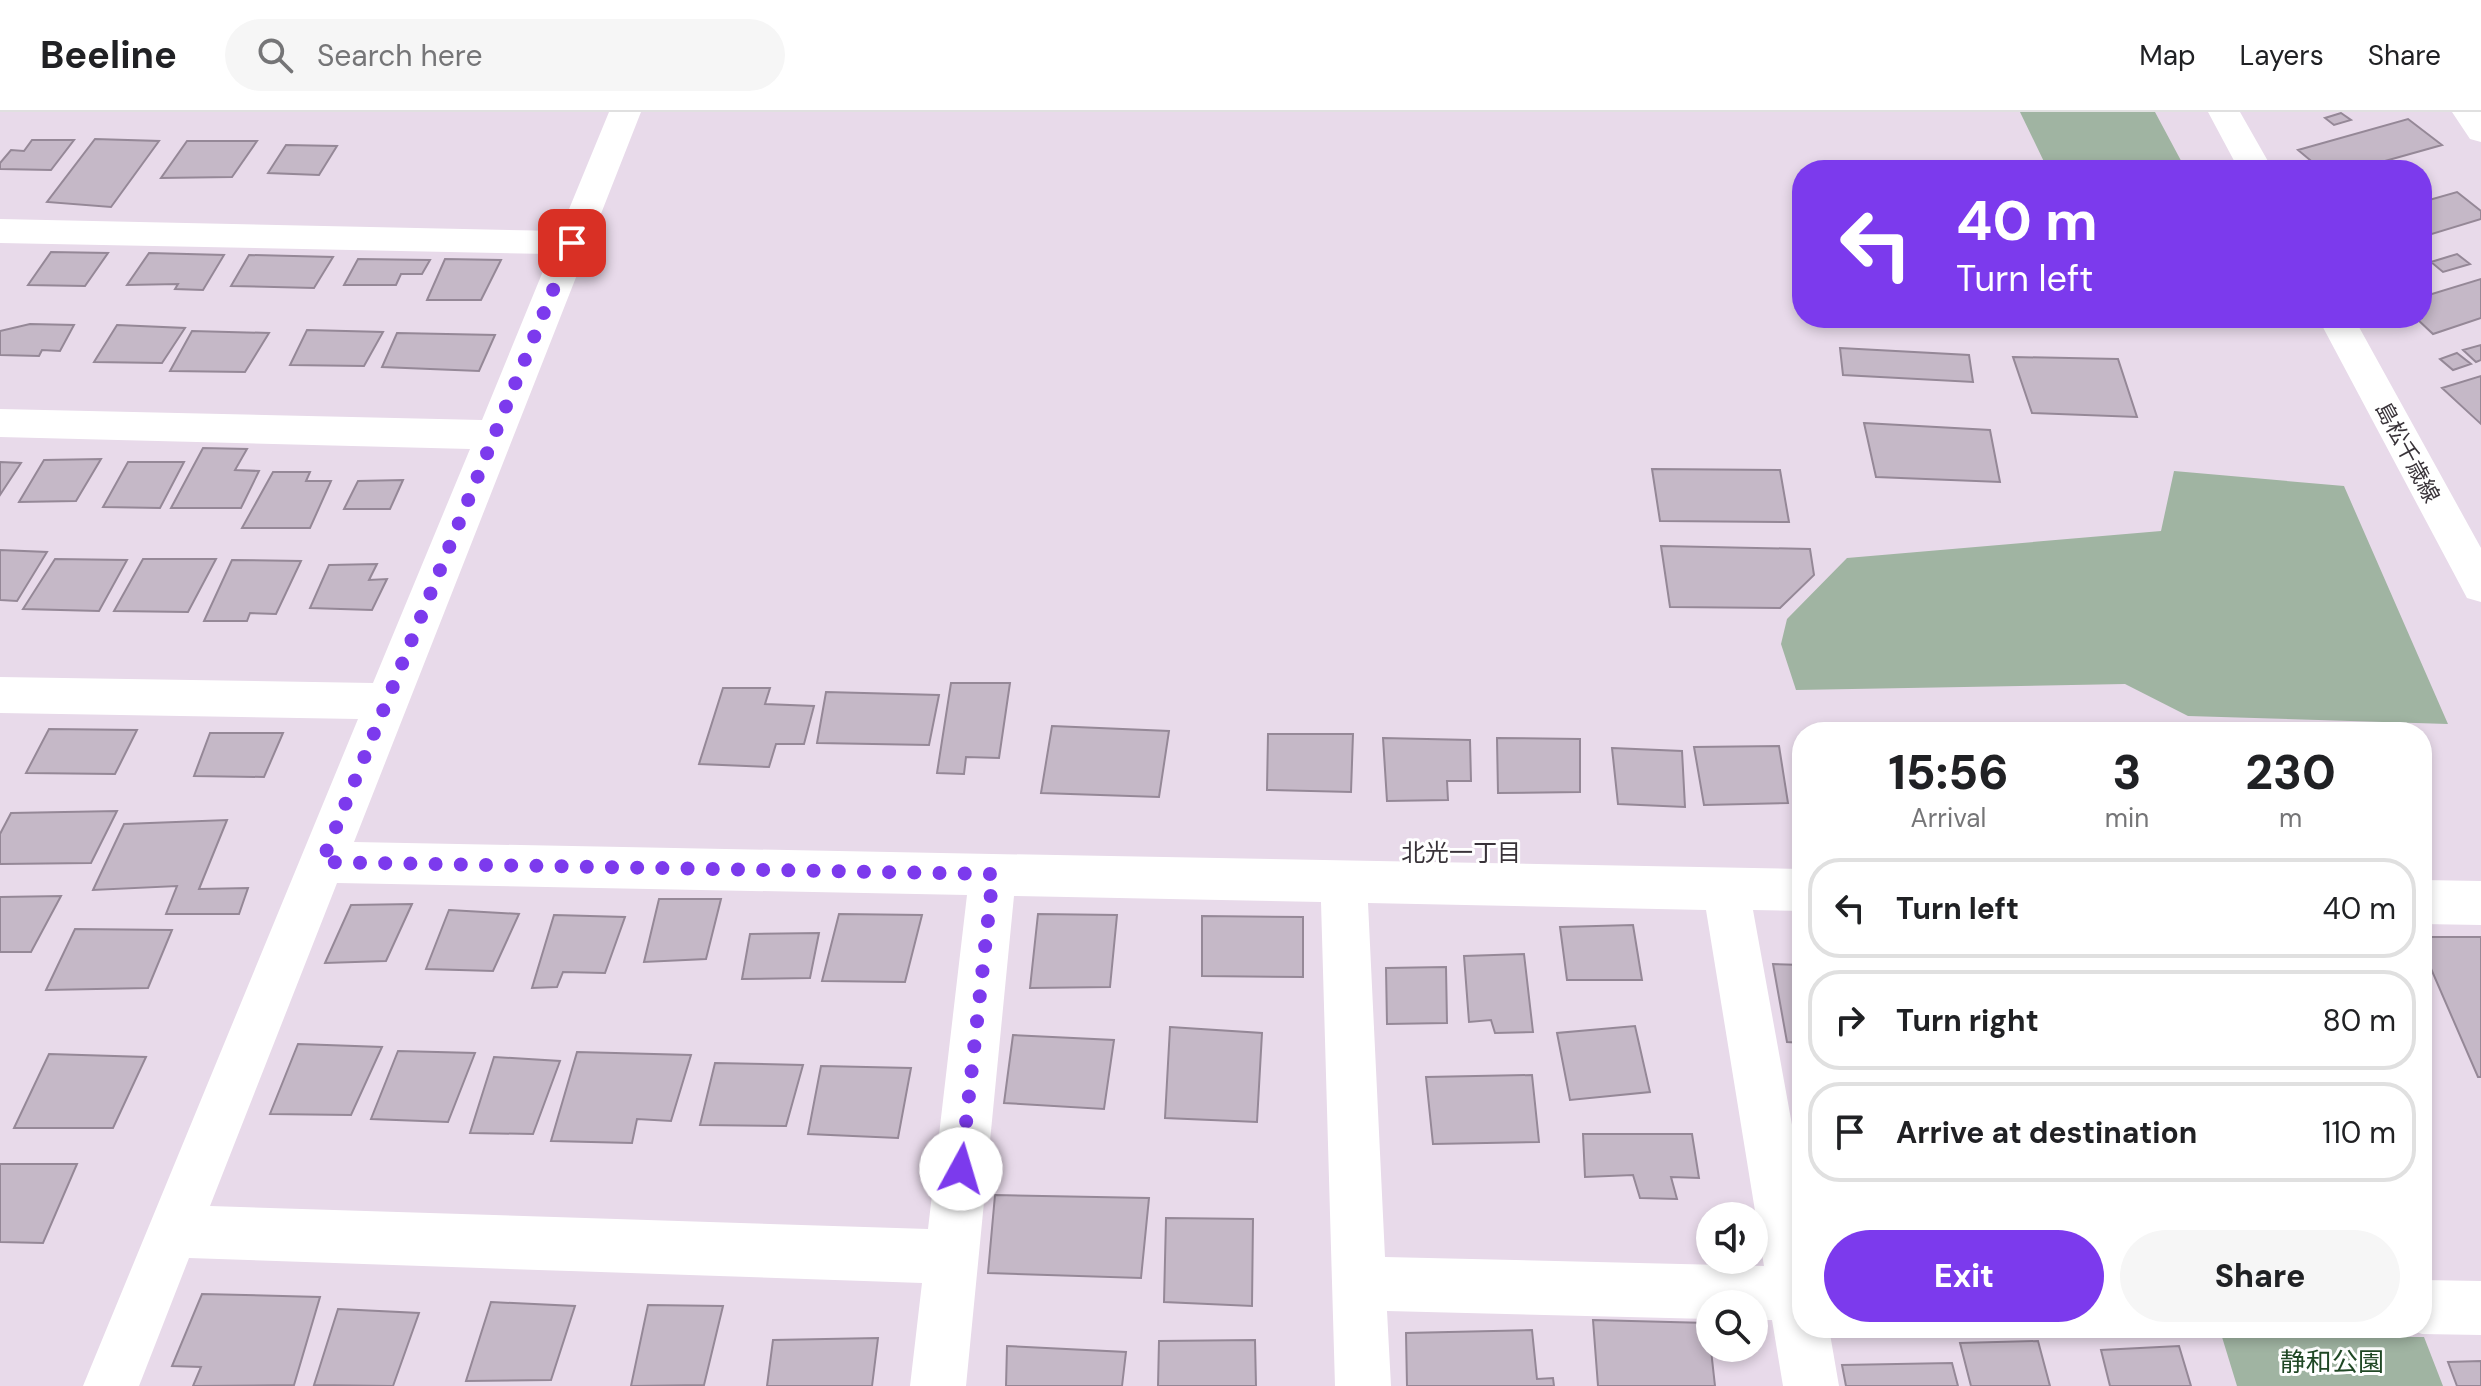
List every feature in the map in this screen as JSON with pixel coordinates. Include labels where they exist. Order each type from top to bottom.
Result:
[{"type":"street","points":[[111,1386],[625,112]]},
{"type":"street","points":[[2224,112],[2250,160]]},
{"type":"street","points":[[2468,112],[2481,132]]},
{"type":"street","points":[[0,231],[572,243]]},
{"type":"street","name":"島松千歳線","points":[[2341,328],[2481,586]]},
{"type":"street","points":[[0,423],[494,435]]},
{"type":"street","points":[[0,695],[387,701]]},
{"type":"street","points":[[322,862],[1792,890]]},
{"type":"street","points":[[938,1386],[993,874]]},
{"type":"street","points":[[1344,881],[1363,1386]]},
{"type":"street","points":[[1726,888],[1792,1255]]},
{"type":"street","points":[[2432,902],[2481,903]]},
{"type":"street","points":[[174,1231],[951,1257]]},
{"type":"street","points":[[1359,1283],[1792,1294]]},
{"type":"street","points":[[2432,1307],[2481,1308]]},
{"type":"street","points":[[1805,1338],[1811,1386]]},
{"type":"green space","points":[[2020,112],[2155,112],[2181,160],[2043,160]]},
{"type":"green space","points":[[2174,471],[2344,486],[2448,724],[2188,716],[2125,684],[1796,690],[1781,644],[1787,619],[1847,558],[2161,531]]},
{"type":"green space","name":"静和公園","points":[[2222,1338],[2424,1338],[2443,1386],[2237,1386]]},
{"type":"building","points":[[2341,113],[2351,120],[2334,125],[2325,118]]},
{"type":"building","points":[[2408,119],[2442,145],[2389,160],[2310,160],[2298,150]]},
{"type":"building","points":[[95,139],[159,141],[111,207],[47,202]]},
{"type":"building","points":[[32,140],[74,140],[51,170],[0,169],[0,163],[11,150],[24,151]]},
{"type":"building","points":[[187,141],[257,141],[232,177],[161,178]]},
{"type":"building","points":[[286,145],[337,146],[319,175],[268,173]]},
{"type":"building","points":[[2457,192],[2481,211],[2481,219],[2432,234],[2432,199]]},
{"type":"building","points":[[51,252],[108,253],[85,286],[28,285]]},
{"type":"building","points":[[149,253],[224,255],[203,290],[175,289],[178,284],[127,285]]},
{"type":"building","points":[[2457,254],[2470,264],[2443,272],[2432,262]]},
{"type":"building","points":[[249,255],[333,257],[314,288],[231,286]]},
{"type":"building","points":[[358,259],[430,260],[422,274],[401,274],[396,285],[344,285]]},
{"type":"building","points":[[445,259],[501,260],[481,300],[427,300]]},
{"type":"building","points":[[2481,279],[2481,318],[2433,334],[2427,328],[2432,328],[2432,294]]},
{"type":"building","points":[[30,324],[74,325],[60,351],[42,350],[39,356],[0,355],[0,331]]},
{"type":"building","points":[[117,325],[185,328],[162,363],[94,362]]},
{"type":"building","points":[[307,330],[383,332],[364,366],[290,365]]},
{"type":"building","points":[[192,331],[269,333],[245,372],[170,371]]},
{"type":"building","points":[[397,333],[495,335],[479,371],[382,367]]},
{"type":"building","points":[[2481,345],[2481,360],[2476,362],[2463,350]]},
{"type":"building","points":[[1840,348],[1969,355],[1973,382],[1843,375]]},
{"type":"building","points":[[2457,353],[2471,364],[2453,370],[2440,359]]},
{"type":"building","points":[[2013,357],[2118,359],[2137,417],[2032,413]]},
{"type":"building","points":[[2481,376],[2481,424],[2442,388]]},
{"type":"building","points":[[1864,423],[1990,430],[2000,482],[1876,477]]},
{"type":"building","points":[[203,448],[247,449],[235,470],[259,471],[241,508],[171,508]]},
{"type":"building","points":[[101,459],[76,501],[19,502],[44,460]]},
{"type":"building","points":[[0,462],[21,463],[0,495]]},
{"type":"building","points":[[128,462],[184,462],[160,508],[103,507]]},
{"type":"building","points":[[1652,469],[1780,470],[1789,522],[1660,521]]},
{"type":"building","points":[[273,472],[310,472],[306,481],[331,481],[310,528],[242,528]]},
{"type":"building","points":[[403,480],[390,509],[344,509],[358,481]]},
{"type":"building","points":[[1661,546],[1810,549],[1814,575],[1780,608],[1670,607]]},
{"type":"building","points":[[0,550],[47,552],[17,601],[0,600]]},
{"type":"building","points":[[55,559],[127,560],[99,611],[23,609]]},
{"type":"building","points":[[143,559],[216,559],[188,612],[114,611]]},
{"type":"building","points":[[232,560],[301,561],[276,614],[250,613],[247,621],[204,621]]},
{"type":"building","points":[[377,564],[369,580],[387,579],[372,610],[310,608],[329,565]]},
{"type":"building","points":[[951,683],[1010,683],[999,758],[966,757],[964,774],[937,773]]},
{"type":"building","points":[[723,688],[770,688],[765,704],[814,706],[804,744],[776,744],[769,767],[699,764]]},
{"type":"building","points":[[826,692],[939,695],[929,745],[817,743]]},
{"type":"building","points":[[1052,726],[1169,731],[1159,797],[1041,793]]},
{"type":"building","points":[[49,729],[137,730],[115,774],[26,773]]},
{"type":"building","points":[[210,733],[283,733],[264,777],[194,776]]},
{"type":"building","points":[[1268,734],[1353,734],[1351,792],[1267,790]]},
{"type":"building","points":[[1383,738],[1470,740],[1471,781],[1447,781],[1448,800],[1387,801]]},
{"type":"building","points":[[1497,738],[1580,739],[1580,792],[1498,793]]},
{"type":"building","points":[[1779,746],[1788,803],[1704,805],[1694,747]]},
{"type":"building","points":[[1612,748],[1682,751],[1685,807],[1618,804]]},
{"type":"building","points":[[117,811],[91,863],[0,864],[0,834],[11,813]]},
{"type":"building","points":[[227,820],[199,889],[248,888],[239,914],[166,914],[177,886],[93,890],[124,824]]},
{"type":"building","points":[[61,896],[31,952],[0,952],[0,897]]},
{"type":"building","points":[[659,899],[721,899],[706,959],[644,962]]},
{"type":"building","points":[[412,904],[386,961],[325,963],[351,905]]},
{"type":"building","points":[[449,910],[519,914],[493,971],[426,969]]},
{"type":"building","points":[[839,914],[922,915],[905,982],[822,981]]},
{"type":"building","points":[[1038,914],[1117,915],[1110,987],[1030,988]]},
{"type":"building","points":[[554,915],[625,917],[605,973],[563,972],[557,987],[532,988]]},
{"type":"building","points":[[1202,916],[1303,917],[1303,977],[1202,976]]},
{"type":"building","points":[[1633,925],[1642,980],[1567,980],[1560,927]]},
{"type":"building","points":[[75,929],[172,930],[148,988],[46,990]]},
{"type":"building","points":[[819,933],[810,978],[742,979],[750,934]]},
{"type":"building","points":[[2432,937],[2481,937],[2481,1077],[2478,1077],[2432,971]]},
{"type":"building","points":[[1524,954],[1533,1032],[1495,1033],[1491,1020],[1469,1022],[1464,956]]},
{"type":"building","points":[[1773,964],[1792,965],[1792,1042],[1787,1042]]},
{"type":"building","points":[[1446,967],[1447,1023],[1387,1024],[1386,968]]},
{"type":"building","points":[[1635,1026],[1650,1092],[1570,1100],[1557,1033]]},
{"type":"building","points":[[1170,1027],[1262,1033],[1257,1122],[1165,1118]]},
{"type":"building","points":[[1013,1035],[1114,1040],[1104,1109],[1004,1103]]},
{"type":"building","points":[[298,1044],[382,1047],[351,1115],[270,1114]]},
{"type":"building","points":[[398,1051],[475,1053],[448,1122],[371,1119]]},
{"type":"building","points":[[577,1052],[691,1055],[671,1121],[637,1119],[632,1143],[551,1141]]},
{"type":"building","points":[[49,1054],[146,1057],[113,1128],[14,1128]]},
{"type":"building","points":[[494,1057],[560,1061],[533,1134],[470,1133]]},
{"type":"building","points":[[715,1063],[803,1065],[786,1126],[700,1125]]},
{"type":"building","points":[[821,1066],[911,1068],[898,1138],[808,1134]]},
{"type":"building","points":[[1532,1075],[1539,1142],[1433,1144],[1426,1077]]},
{"type":"building","points":[[1583,1134],[1692,1134],[1699,1178],[1671,1177],[1677,1199],[1640,1198],[1633,1175],[1585,1177]]},
{"type":"building","points":[[0,1164],[77,1164],[43,1243],[0,1242]]},
{"type":"building","points":[[995,1195],[1149,1198],[1141,1278],[988,1273]]},
{"type":"building","points":[[1166,1218],[1253,1219],[1252,1306],[1164,1302]]},
{"type":"building","points":[[202,1294],[320,1297],[294,1385],[193,1386],[201,1367],[172,1366]]},
{"type":"building","points":[[491,1302],[575,1306],[551,1380],[466,1381]]},
{"type":"building","points":[[648,1305],[723,1306],[704,1385],[631,1386]]},
{"type":"building","points":[[338,1309],[419,1313],[393,1386],[314,1385]]},
{"type":"building","points":[[1593,1320],[1696,1323],[1696,1362],[1712,1362],[1715,1386],[1598,1386]]},
{"type":"building","points":[[1532,1330],[1537,1379],[1553,1378],[1554,1386],[1407,1386],[1406,1333]]},
{"type":"building","points":[[878,1338],[872,1386],[767,1386],[773,1340]]},
{"type":"building","points":[[1255,1340],[1256,1386],[1158,1386],[1159,1341]]},
{"type":"building","points":[[2038,1341],[2050,1386],[1971,1386],[1960,1343]]},
{"type":"building","points":[[1007,1346],[1126,1352],[1122,1386],[1006,1386]]},
{"type":"building","points":[[2179,1346],[2191,1386],[2110,1386],[2101,1350]]},
{"type":"building","points":[[2481,1361],[2481,1386],[2457,1386],[2448,1362]]},
{"type":"building","points":[[1952,1363],[1958,1386],[1846,1386],[1842,1365]]},
{"type":"district","name":"北光一丁目","points":[[1461,853]]},
{"type":"route","points":[[572,243],[322,862],[993,874],[961,1169]]}]
